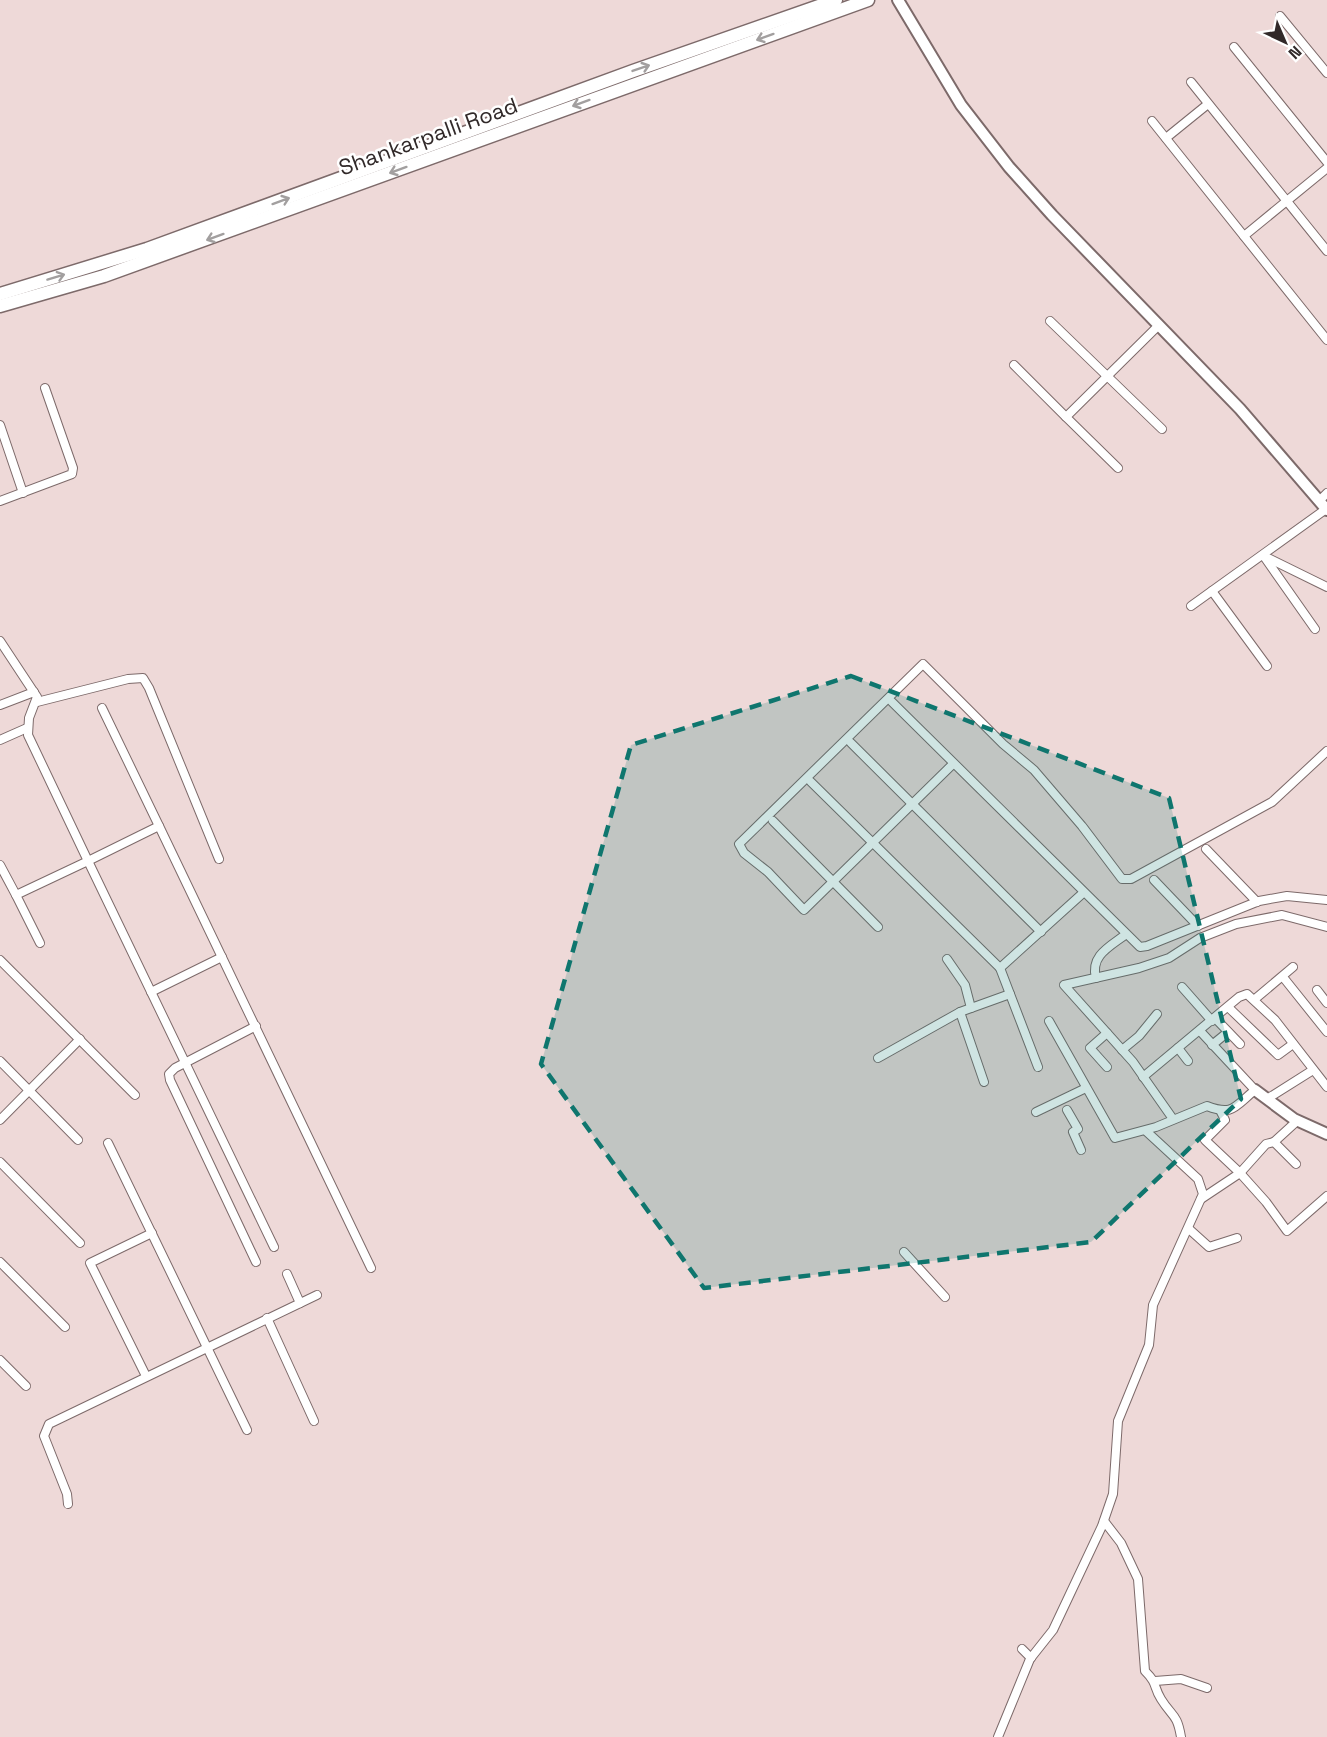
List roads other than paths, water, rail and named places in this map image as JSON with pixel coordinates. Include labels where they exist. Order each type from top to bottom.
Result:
[{"type":"main road","name":"Shankarpalli Road","points":[[0,294],[147,249],[622,75],[836,0]]},
{"type":"main road","name":"Shankarpalli Road","points":[[0,306],[104,276],[868,0]]},
{"type":"main road","points":[[898,0],[931,58],[982,133],[1052,215],[1240,409],[1325,503]]},
{"type":"main road","points":[[1255,1090],[1297,1121],[1327,1134]]},
{"type":"street","points":[[1280,16],[1327,73]]},
{"type":"street","points":[[1234,47],[1327,162]]},
{"type":"street","points":[[1191,82],[1327,251]]},
{"type":"street","points":[[1166,138],[1208,104]]},
{"type":"street","points":[[1152,121],[1327,340]]},
{"type":"street","points":[[1244,236],[1327,168]]},
{"type":"street","points":[[1050,321],[1162,429]]},
{"type":"street","points":[[1066,417],[1159,326]]},
{"type":"street","points":[[1014,365],[1118,468]]},
{"type":"street","points":[[0,501],[72,474],[73,468],[45,388]]},
{"type":"street","points":[[0,425],[23,493]]},
{"type":"street","points":[[1191,606],[1263,555],[1325,503]]},
{"type":"street","points":[[1263,555],[1327,587]]},
{"type":"street","points":[[1263,555],[1315,629]]},
{"type":"street","points":[[1212,591],[1268,666]]},
{"type":"street","points":[[0,641],[34,692],[37,702],[29,717],[27,728],[88,861],[274,1247]]},
{"type":"street","points":[[953,764],[804,910],[768,872],[744,853],[739,844],[923,664],[1004,744],[1034,770],[1083,826],[1122,879],[1131,879],[1272,802],[1327,752]]},
{"type":"street","points":[[37,702],[128,679],[143,678],[219,859]]},
{"type":"street","points":[[0,705],[34,692]]},
{"type":"street","points":[[892,702],[1125,935],[1140,947],[1257,902],[1287,896],[1327,900]]},
{"type":"street","points":[[102,708],[371,1268]]},
{"type":"street","points":[[0,740],[27,728]]},
{"type":"street","points":[[851,743],[1041,932]]},
{"type":"street","points":[[811,782],[1000,968],[1038,1067]]},
{"type":"street","points":[[773,821],[878,927]]},
{"type":"street","points":[[16,895],[159,826]]},
{"type":"street","points":[[1206,849],[1257,902]]},
{"type":"street","points":[[0,865],[40,943]]},
{"type":"street","points":[[1154,880],[1198,926]]},
{"type":"street","points":[[1000,968],[1083,893]]},
{"type":"street","points":[[1173,1119],[1122,1050],[1064,985],[1169,958],[1200,938],[1236,924],[1282,915],[1327,927]]},
{"type":"street","points":[[1096,978],[1093,968],[1098,956],[1125,935]]},
{"type":"street","points":[[151,992],[222,957]]},
{"type":"street","points":[[947,959],[965,985],[971,1008]]},
{"type":"street","points":[[0,960],[135,1095]]},
{"type":"street","points":[[1255,999],[1293,967]]},
{"type":"street","points":[[1282,977],[1327,1032]]},
{"type":"street","points":[[1182,987],[1240,1044]]},
{"type":"street","points":[[1317,990],[1327,1003]]},
{"type":"street","points":[[878,1058],[960,1012],[1010,994]]},
{"type":"street","points":[[1143,1077],[1243,994],[1255,999],[1327,1087]]},
{"type":"street","points":[[1228,1007],[1278,1055],[1293,1044]]},
{"type":"street","points":[[960,1012],[984,1082]]},
{"type":"street","points":[[1122,1050],[1139,1036],[1157,1014]]},
{"type":"street","points":[[1049,1021],[1115,1138],[1146,1131],[1206,1106],[1221,1112],[1228,1111],[1255,1090],[1200,1031]]},
{"type":"street","points":[[256,1026],[171,1071],[170,1080],[256,1262]]},
{"type":"street","points":[[1212,1045],[1228,1032]]},
{"type":"street","points":[[1107,1033],[1090,1048],[1107,1067]]},
{"type":"street","points":[[0,1120],[80,1040]]},
{"type":"street","points":[[1178,1048],[1188,1061]]},
{"type":"street","points":[[0,1061],[78,1140]]},
{"type":"street","points":[[1267,1099],[1313,1070]]},
{"type":"street","points":[[1036,1112],[1086,1088]]},
{"type":"street","points":[[1067,1110],[1078,1129],[1074,1132],[1081,1150]]},
{"type":"street","points":[[1221,1112],[1225,1120],[1205,1140],[1240,1173],[1266,1202],[1287,1231],[1326,1200]]},
{"type":"street","points":[[1201,1199],[1240,1173],[1266,1144],[1274,1142],[1297,1121]]},
{"type":"street","points":[[998,1737],[1010,1703],[1031,1658],[1053,1630],[1104,1521],[1113,1494],[1118,1421],[1149,1346],[1153,1305],[1201,1199],[1202,1186],[1198,1179],[1146,1131]]},
{"type":"street","points":[[1274,1142],[1296,1164]]},
{"type":"street","points":[[108,1143],[248,1430]]},
{"type":"street","points":[[0,1162],[80,1243]]},
{"type":"street","points":[[1189,1229],[1209,1247],[1237,1239]]},
{"type":"street","points":[[146,1376],[90,1263],[152,1233]]},
{"type":"street","points":[[904,1252],[945,1297]]},
{"type":"street","points":[[0,1262],[65,1327]]},
{"type":"street","points":[[287,1274],[300,1303]]},
{"type":"street","points":[[68,1504],[67,1494],[44,1436],[45,1428],[49,1424],[317,1295]]},
{"type":"street","points":[[267,1318],[314,1420]]},
{"type":"street","points":[[0,1360],[26,1386]]},
{"type":"street","points":[[1104,1521],[1121,1543],[1138,1579],[1145,1671],[1155,1681],[1161,1699],[1175,1714],[1181,1737]]},
{"type":"street","points":[[1022,1649],[1031,1658]]},
{"type":"street","points":[[1155,1681],[1181,1679],[1207,1688]]}]
